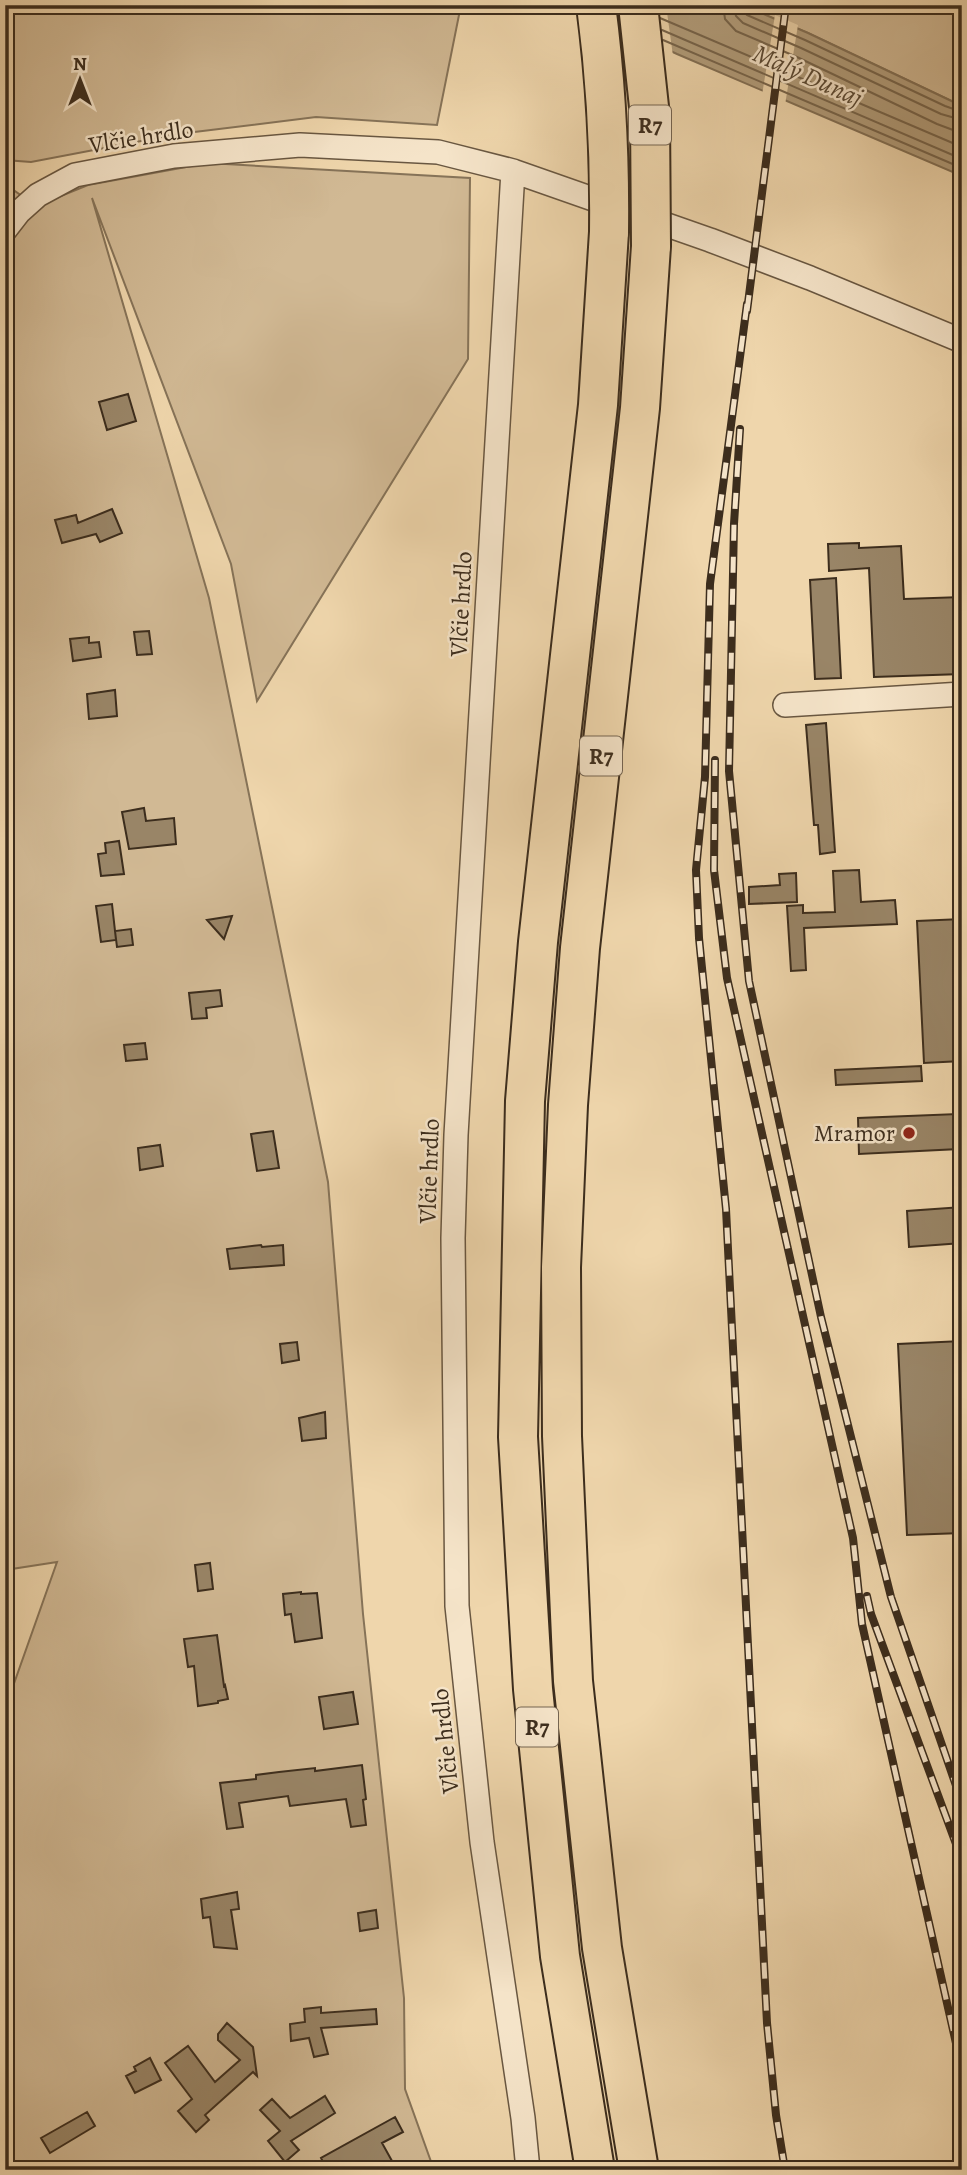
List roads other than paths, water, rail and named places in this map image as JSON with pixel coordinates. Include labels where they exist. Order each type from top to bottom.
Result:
[{"type":"highway","name":"R7","points":[[595,2170],[560,1956],[533,1689],[518,1437],[525,1101],[538,942],[598,405],[609,232],[610,167],[606,90],[596,5]]},
{"type":"highway","name":"R7","points":[[638,5],[650,116],[651,246],[640,408],[580,948],[568,1105],[561,1304],[562,1436],[573,1682],[602,1948],[639,2170]]},
{"type":"street","name":"Vlčie hrdlo","points":[[5,230],[19,212],[38,195],[75,175],[174,156],[300,145],[438,152],[513,171],[762,259],[962,341]]},
{"type":"street","name":"Vlčie hrdlo","points":[[513,171],[458,1094],[453,1238],[457,1606],[482,1842],[523,2118],[528,2170]]},
{"type":"street","points":[[785,705],[962,694]]},
{"type":"water","name":"Malý Dunaj","points":[[572,5],[742,5],[808,33],[962,106],[962,176],[677,54]]},
{"type":"railway","points":[[747,311],[786,5]]},
{"type":"railway","points":[[747,304],[710,584],[705,777],[696,870],[699,938],[726,1209],[767,2023],[776,2115],[785,2170]]},
{"type":"railway","points":[[740,429],[734,524],[729,771],[749,981],[821,1317],[891,1597],[962,1803]]},
{"type":"railway","points":[[715,760],[714,870],[727,978],[853,1538],[862,1624],[962,2070]]},
{"type":"railway","points":[[867,1596],[871,1614],[962,1860]]},
{"type":"place","name":"Mramor","points":[[909,1133]]}]
